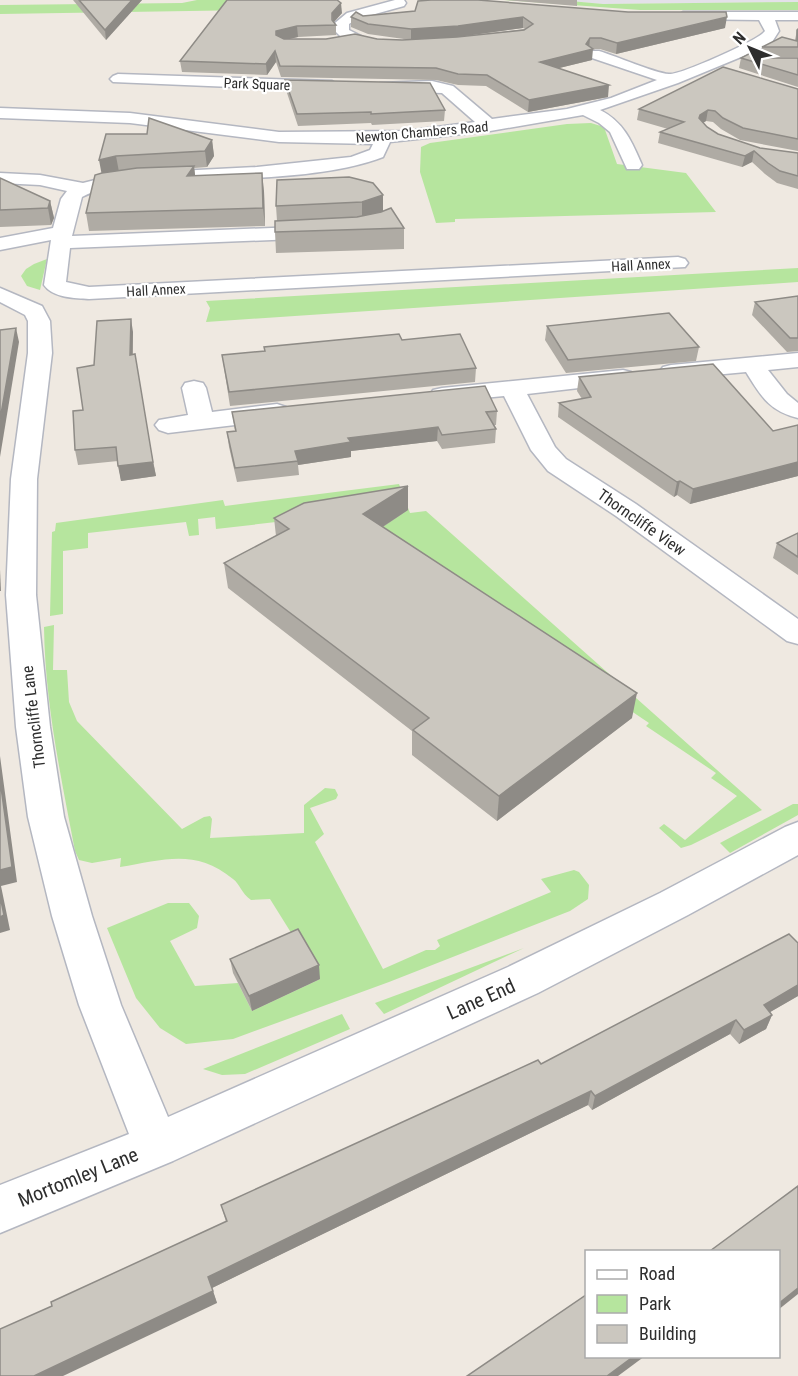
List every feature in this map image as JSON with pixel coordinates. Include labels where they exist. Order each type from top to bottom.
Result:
[{"type":"street","points":[[402,3],[352,16],[344,21],[342,31],[354,39],[382,45],[409,45]]},
{"type":"street","points":[[664,16],[798,16]]},
{"type":"street","name":"Newton Chambers Road","points":[[0,113],[130,118],[288,137],[381,137],[490,126],[585,110],[672,80],[767,39],[772,27],[764,17]]},
{"type":"street","points":[[331,44],[354,39]]},
{"type":"street","points":[[594,54],[672,80]]},
{"type":"street","points":[[707,66],[735,73]]},
{"type":"street","name":"Park Square","points":[[118,78],[427,86],[447,89],[490,126]]},
{"type":"street","points":[[585,110],[614,124],[619,130],[633,165]]},
{"type":"street","points":[[0,178],[40,180],[83,189],[126,179],[257,172],[354,162],[377,153],[382,144],[381,137]]},
{"type":"street","name":"Hall Annex","points":[[83,189],[70,199],[61,241],[55,285],[69,291],[89,293],[678,263]]},
{"type":"street","points":[[0,244],[33,236],[61,241],[344,231]]},
{"type":"street","points":[[0,263],[61,241]]},
{"type":"street","name":"Thorncliffe Lane","points":[[0,294],[34,311],[39,321],[40,353],[24,479],[21,595],[33,727],[46,817],[72,916],[100,1005],[157,1145]]},
{"type":"street","points":[[421,397],[798,360]]},
{"type":"street","points":[[753,365],[782,403],[798,411]]},
{"type":"street","points":[[194,388],[201,419]]},
{"type":"street","name":"Thorncliffe View","points":[[512,388],[544,450],[557,465],[626,510],[798,634]]},
{"type":"street","points":[[168,424],[294,410]]},
{"type":"street","name":"Lane End","points":[[157,1145],[523,980],[675,904],[798,837]]},
{"type":"street","name":"Mortomley Lane","points":[[0,1209],[157,1145]]},
{"type":"shaded area","points":[[559,0],[798,0],[798,2],[603,4]]},
{"type":"green space","points":[[197,0],[318,0],[252,10],[0,14],[0,5],[182,3]]},
{"type":"green space","points":[[504,0],[559,0],[603,4],[798,2],[798,10],[640,10]]},
{"type":"green space","points":[[591,123],[604,127],[617,164],[686,173],[716,212],[455,219],[455,222],[436,223],[420,172],[421,147],[430,143],[567,124]]},
{"type":"green space","points":[[47,259],[40,290],[27,286],[21,276],[26,269]]},
{"type":"green space","points":[[798,268],[798,282],[206,322],[210,308],[206,301]]},
{"type":"green space","points":[[399,484],[410,513],[426,511],[762,810],[681,848],[659,828],[664,824],[685,840],[737,796],[711,778],[716,773],[646,726],[649,723],[378,541],[346,514],[216,529],[215,517],[198,519],[199,535],[189,536],[186,522],[88,533],[88,548],[63,551],[63,614],[50,616],[52,532],[55,531],[56,523],[223,500],[225,506]]},
{"type":"green space","points":[[54,625],[53,670],[67,670],[69,702],[77,721],[182,829],[210,816],[212,819],[210,838],[304,833],[304,805],[325,788],[335,789],[338,795],[336,799],[310,808],[324,834],[315,842],[383,969],[426,950],[435,950],[440,946],[437,940],[551,892],[541,879],[574,870],[579,872],[589,885],[588,899],[570,911],[389,982],[233,1039],[186,1044],[160,1028],[136,998],[107,928],[168,903],[189,903],[199,916],[197,928],[170,941],[195,986],[238,983],[252,1011],[320,979],[270,899],[251,900],[235,881],[219,869],[206,863],[179,859],[120,867],[121,858],[92,863],[79,860],[75,851],[59,768],[47,684],[44,627]]},
{"type":"green space","points":[[793,804],[798,804],[798,815],[730,853],[720,843]]},
{"type":"green space","points":[[524,948],[384,1014],[375,1003]]},
{"type":"green space","points":[[342,1014],[350,1029],[245,1074],[222,1075],[203,1069]]},
{"type":"building","points":[[79,0],[132,0],[105,30]]},
{"type":"building","points":[[227,0],[337,0],[341,3],[332,13],[332,20],[336,25],[297,26],[276,31],[276,35],[284,39],[326,39],[355,34],[377,39],[402,40],[457,37],[524,30],[533,24],[523,17],[458,26],[411,29],[368,24],[351,17],[356,12],[363,16],[415,11],[418,1],[431,0],[478,0],[628,12],[726,12],[727,17],[617,43],[601,38],[590,38],[586,44],[593,49],[540,62],[609,85],[529,100],[487,75],[458,74],[436,68],[280,66],[275,51],[266,64],[180,61]]},
{"type":"building","points":[[798,29],[798,47],[762,47],[782,37],[797,41]]},
{"type":"building","points":[[758,49],[756,54],[760,58],[798,58],[798,75],[741,58]]},
{"type":"building","points":[[723,67],[798,89],[798,139],[743,128],[723,118],[715,111],[708,110],[699,118],[718,134],[760,148],[798,153],[798,176],[780,171],[754,151],[745,156],[660,132],[684,122],[639,109]]},
{"type":"building","points":[[285,80],[430,83],[445,110],[371,114],[371,112],[297,114]]},
{"type":"building","points":[[149,118],[212,140],[205,151],[116,156],[99,160],[106,134],[147,134]]},
{"type":"building","points":[[194,166],[187,176],[262,173],[263,208],[86,213],[95,175],[137,168]]},
{"type":"building","points":[[349,177],[373,183],[383,195],[362,202],[276,206],[277,180]]},
{"type":"building","points":[[0,178],[50,201],[48,208],[0,210]]},
{"type":"building","points":[[391,208],[404,228],[275,232],[275,221],[357,217]]},
{"type":"building","points":[[798,296],[798,338],[790,338],[755,302]]},
{"type":"building","points":[[669,313],[699,347],[568,360],[547,326]]},
{"type":"building","points":[[131,319],[130,355],[135,354],[153,462],[118,466],[116,447],[75,450],[73,411],[83,410],[77,368],[94,365],[97,321]]},
{"type":"building","points":[[16,328],[0,420],[0,330]]},
{"type":"building","points":[[399,334],[402,340],[460,334],[476,368],[229,392],[222,355],[265,351],[264,347]]},
{"type":"building","points":[[713,364],[773,431],[798,425],[798,462],[693,489],[680,481],[677,482],[559,403],[591,397],[579,377]]},
{"type":"building","points":[[485,386],[497,411],[486,412],[496,429],[442,435],[438,427],[348,438],[351,442],[295,451],[298,461],[235,468],[227,432],[236,431],[232,412]]},
{"type":"building","points":[[408,486],[363,514],[637,693],[499,796],[413,730],[429,718],[224,563],[289,529],[274,518],[304,503]]},
{"type":"building","points":[[798,533],[798,557],[777,543]]},
{"type":"building","points":[[0,780],[12,867],[0,870]]},
{"type":"building","points":[[0,896],[4,915],[0,917]]},
{"type":"building","points":[[298,929],[319,965],[249,996],[230,959]]},
{"type":"building","points":[[789,934],[798,943],[798,985],[764,1005],[772,1015],[744,1030],[736,1020],[595,1096],[591,1091],[400,1183],[208,1277],[213,1291],[34,1376],[0,1376],[0,1329],[52,1306],[51,1302],[227,1221],[221,1205],[538,1060],[541,1064]]},
{"type":"building","points":[[798,1186],[798,1288],[780,1302],[780,1250],[711,1250]]},
{"type":"building","points":[[585,1296],[585,1358],[631,1358],[607,1376],[467,1376]]}]
